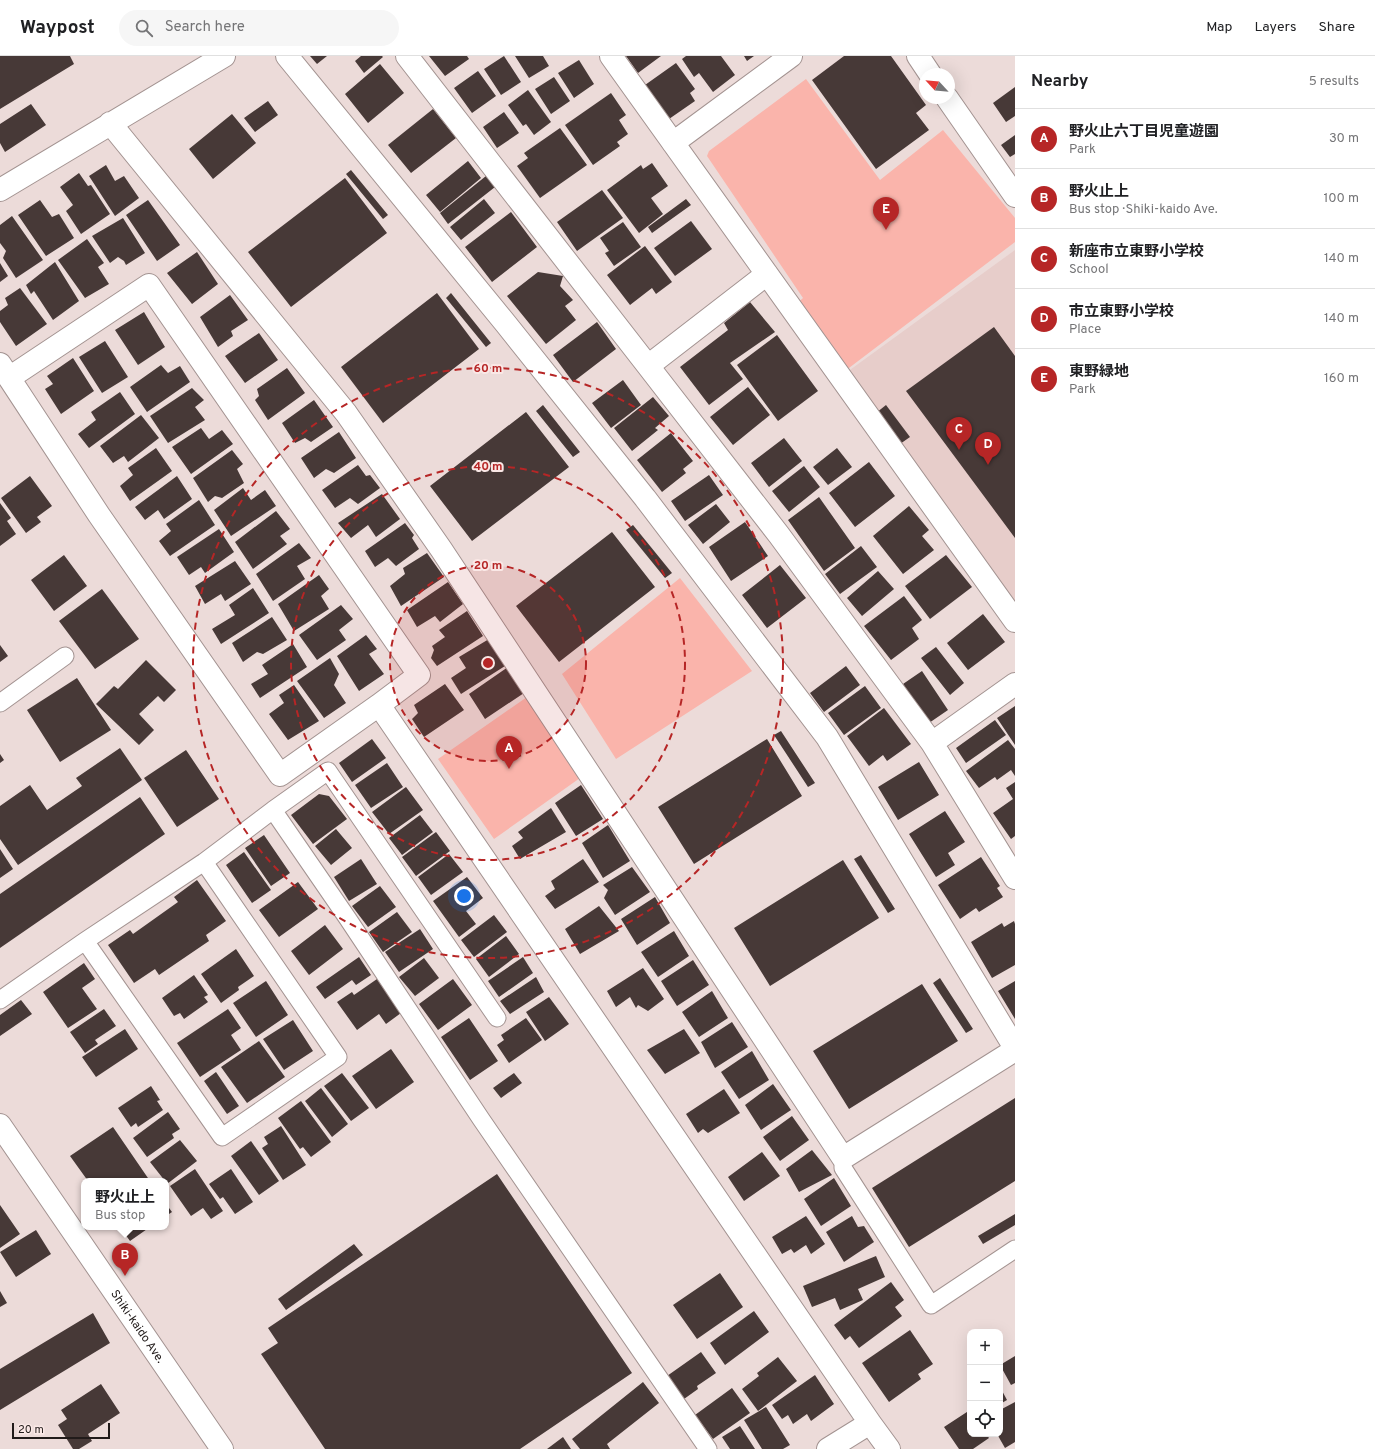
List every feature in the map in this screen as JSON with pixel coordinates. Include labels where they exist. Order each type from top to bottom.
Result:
[{"type":"street","points":[[0,190],[224,56]]},
{"type":"street","points":[[110,123],[346,413],[450,562],[843,1158],[1015,1049],[827,737],[630,480],[501,318],[287,56]]},
{"type":"street","points":[[407,56],[779,535],[932,743],[1015,878]]},
{"type":"street","points":[[611,56],[1015,621]]},
{"type":"street","points":[[673,143],[791,56]]},
{"type":"street","points":[[918,56],[926,68]]},
{"type":"street","points":[[951,104],[1015,196]]},
{"type":"street","points":[[648,366],[767,274]]},
{"type":"street","points":[[149,285],[419,675],[379,705],[280,775],[99,515],[5,371],[149,285]]},
{"type":"street","points":[[932,743],[1015,684]]},
{"type":"street","points":[[379,705],[889,1449]]},
{"type":"street","name":"Shiki-kaido Ave.","points":[[0,1125],[222,1449]]},
{"type":"street","points":[[828,1449],[870,1423]]},
{"type":"lane","points":[[0,703],[65,656]]},
{"type":"lane","points":[[0,1000],[84,941],[204,862],[328,771],[496,1018]]},
{"type":"lane","points":[[273,810],[352,925],[481,1119],[708,1449]]},
{"type":"lane","points":[[84,941],[222,1137],[338,1057],[204,862]]},
{"type":"lane","points":[[843,1158],[844,1168],[931,1305],[1015,1249]]},
{"type":"shaded area","points":[[806,79],[880,180],[943,130],[1015,218],[1015,242],[841,374],[794,306],[803,298],[707,156],[709,151]]},
{"type":"shaded area","points":[[1015,250],[1015,603],[961,524],[843,375]]},
{"type":"shaded area","points":[[680,578],[752,671],[616,759],[562,674]]},
{"type":"shaded area","points":[[527,697],[580,778],[494,839],[438,759]]},
{"type":"building","points":[[0,56],[70,56],[74,64],[0,109]]},
{"type":"building","points":[[310,56],[327,56],[317,64]]},
{"type":"building","points":[[361,56],[383,57],[364,73],[355,61]]},
{"type":"building","points":[[429,56],[467,56],[469,59],[445,76]]},
{"type":"building","points":[[504,56],[521,82],[501,95],[484,69]]},
{"type":"building","points":[[515,56],[543,56],[549,66],[529,78]]},
{"type":"building","points":[[626,56],[661,56],[638,73]]},
{"type":"building","points":[[686,56],[721,56],[735,75],[713,92],[699,73],[694,77],[682,59]]},
{"type":"building","points":[[744,56],[754,56],[747,61]]},
{"type":"building","points":[[844,56],[891,56],[919,95],[919,104],[926,105],[916,113],[929,130],[876,169],[812,80]]},
{"type":"building","points":[[579,60],[594,84],[574,98],[558,73]]},
{"type":"building","points":[[676,63],[695,89],[690,93],[695,101],[669,119],[645,85]]},
{"type":"building","points":[[380,64],[404,93],[368,123],[345,94]]},
{"type":"building","points":[[478,71],[496,96],[472,113],[454,88]]},
{"type":"building","points":[[554,77],[570,101],[551,114],[535,89]]},
{"type":"building","points":[[1015,87],[1015,116],[1006,122],[993,103]]},
{"type":"building","points":[[528,90],[551,122],[534,135],[526,124],[523,126],[508,105]]},
{"type":"building","points":[[611,93],[626,115],[619,120],[628,134],[617,142],[620,146],[593,165],[565,125]]},
{"type":"building","points":[[268,101],[278,115],[255,132],[244,118]]},
{"type":"building","points":[[31,104],[46,125],[5,152],[0,143],[0,124]]},
{"type":"building","points":[[433,109],[456,138],[411,173],[388,145]]},
{"type":"building","points":[[504,112],[519,133],[497,148],[483,127]]},
{"type":"building","points":[[232,114],[256,143],[213,179],[189,149]]},
{"type":"building","points":[[560,128],[587,165],[540,198],[517,166],[528,158],[524,153]]},
{"type":"building","points":[[1015,135],[1015,154],[1010,157],[1001,145]]},
{"type":"building","points":[[468,161],[481,178],[440,212],[426,195]]},
{"type":"building","points":[[652,163],[668,186],[651,198],[663,214],[639,233],[607,190],[641,165],[643,169]]},
{"type":"building","points":[[106,165],[115,181],[124,176],[139,198],[115,216],[89,176]]},
{"type":"building","points":[[351,170],[388,215],[383,219],[346,174]]},
{"type":"building","points":[[79,173],[88,186],[91,185],[110,214],[81,234],[66,211],[73,205],[60,187]]},
{"type":"building","points":[[486,176],[495,187],[448,224],[440,213]]},
{"type":"building","points":[[345,178],[387,233],[291,307],[248,252]]},
{"type":"building","points":[[602,190],[623,218],[577,251],[557,222]]},
{"type":"building","points":[[484,199],[495,213],[461,240],[450,227]]},
{"type":"building","points":[[686,199],[691,205],[652,233],[648,227]]},
{"type":"building","points":[[40,200],[52,217],[59,214],[74,238],[46,256],[18,215]]},
{"type":"building","points":[[148,200],[180,245],[157,261],[126,215]]},
{"type":"building","points":[[511,212],[537,247],[492,282],[465,247]]},
{"type":"building","points":[[12,216],[43,260],[16,278],[3,258],[6,251],[0,243],[0,225]]},
{"type":"building","points":[[123,218],[145,253],[126,265],[124,261],[118,257],[110,263],[92,236]]},
{"type":"building","points":[[691,221],[712,249],[675,276],[654,248]]},
{"type":"building","points":[[623,222],[641,247],[614,266],[605,253],[609,251],[600,238]]},
{"type":"building","points":[[87,239],[104,263],[98,267],[109,284],[85,298],[58,260]]},
{"type":"building","points":[[645,246],[672,282],[656,294],[652,288],[630,305],[607,275]]},
{"type":"building","points":[[197,252],[218,284],[192,304],[167,273]]},
{"type":"building","points":[[55,262],[79,301],[53,320],[34,291],[31,294],[26,285]]},
{"type":"building","points":[[0,263],[8,276],[0,282]]},
{"type":"building","points":[[538,272],[563,276],[560,286],[573,300],[565,306],[576,320],[546,344],[507,296]]},
{"type":"building","points":[[20,288],[47,324],[16,346],[0,322],[0,311],[8,305],[5,298]]},
{"type":"building","points":[[437,293],[479,349],[383,423],[341,367]]},
{"type":"building","points":[[451,293],[491,343],[486,347],[446,298]]},
{"type":"building","points":[[230,295],[248,320],[231,331],[233,336],[218,347],[200,317]]},
{"type":"building","points":[[750,302],[775,332],[730,363],[743,379],[709,405],[680,367],[728,330],[724,323]]},
{"type":"building","points":[[144,312],[165,347],[138,365],[115,330]]},
{"type":"building","points":[[597,322],[616,349],[573,382],[553,355]]},
{"type":"building","points":[[994,327],[1015,356],[1015,538],[906,391]]},
{"type":"building","points":[[259,333],[278,360],[245,383],[225,356]]},
{"type":"building","points":[[777,335],[818,391],[778,421],[737,365]]},
{"type":"building","points":[[105,341],[128,377],[102,393],[79,357]]},
{"type":"building","points":[[73,358],[94,391],[61,414],[45,389],[53,384],[47,376]]},
{"type":"building","points":[[161,365],[168,373],[180,366],[190,382],[147,412],[130,387]]},
{"type":"building","points":[[287,368],[305,393],[268,420],[255,400],[259,396],[257,389]]},
{"type":"building","points":[[623,380],[641,405],[611,428],[592,403]]},
{"type":"building","points":[[748,387],[770,415],[733,445],[710,417]]},
{"type":"building","points":[[192,388],[204,400],[195,407],[205,420],[168,443],[150,416]]},
{"type":"building","points":[[120,392],[135,414],[89,448],[78,434],[96,420],[91,412]]},
{"type":"building","points":[[653,397],[669,416],[655,428],[658,430],[632,451],[614,428]]},
{"type":"building","points":[[314,400],[333,427],[311,442],[305,438],[295,443],[282,423]]},
{"type":"building","points":[[543,405],[580,452],[573,457],[536,411]]},
{"type":"building","points":[[886,405],[910,437],[900,444],[876,413]]},
{"type":"building","points":[[526,412],[569,467],[472,541],[430,486]]},
{"type":"building","points":[[141,415],[159,438],[128,462],[124,456],[113,463],[100,446]]},
{"type":"building","points":[[201,428],[209,439],[222,430],[233,444],[191,474],[172,447]]},
{"type":"building","points":[[339,432],[356,458],[334,473],[326,469],[314,478],[301,458]]},
{"type":"building","points":[[671,433],[693,461],[683,469],[686,473],[662,492],[637,460]]},
{"type":"building","points":[[784,438],[802,461],[769,487],[751,463]]},
{"type":"building","points":[[156,448],[172,471],[130,501],[120,486],[133,475],[128,468]]},
{"type":"building","points":[[837,448],[852,467],[828,485],[813,467]]},
{"type":"building","points":[[232,450],[243,464],[237,469],[244,483],[222,498],[215,496],[208,502],[193,478]]},
{"type":"building","points":[[869,462],[895,496],[855,527],[829,493]]},
{"type":"building","points":[[358,465],[366,476],[370,475],[380,488],[358,504],[350,498],[335,508],[322,490]]},
{"type":"building","points":[[804,466],[820,487],[789,512],[772,491]]},
{"type":"building","points":[[709,475],[723,495],[685,521],[671,501]]},
{"type":"building","points":[[30,476],[52,506],[37,517],[41,522],[26,533],[1,498]]},
{"type":"building","points":[[177,476],[192,499],[164,519],[158,510],[145,520],[135,507]]},
{"type":"building","points":[[243,488],[251,500],[265,490],[276,506],[231,536],[214,510]]},
{"type":"building","points":[[382,494],[400,519],[376,537],[368,525],[351,538],[338,523]]},
{"type":"building","points":[[819,497],[855,548],[824,571],[788,520]]},
{"type":"building","points":[[199,500],[215,525],[170,556],[159,541],[171,531],[166,524]]},
{"type":"building","points":[[0,503],[11,518],[7,521],[16,534],[0,546]]},
{"type":"building","points":[[716,504],[730,522],[703,544],[688,525]]},
{"type":"building","points":[[909,506],[929,530],[922,536],[934,550],[903,574],[873,536]]},
{"type":"building","points":[[276,511],[290,529],[280,536],[287,544],[253,569],[235,542]]},
{"type":"building","points":[[745,522],[768,556],[731,581],[709,547]]},
{"type":"building","points":[[405,523],[414,535],[412,538],[419,549],[396,566],[388,558],[375,567],[365,551]]},
{"type":"building","points":[[633,525],[672,573],[665,578],[626,530]]},
{"type":"building","points":[[219,529],[234,552],[205,573],[201,567],[189,575],[177,557]]},
{"type":"building","points":[[612,532],[655,587],[559,662],[516,606]]},
{"type":"building","points":[[299,543],[311,558],[297,566],[305,579],[273,601],[256,574]]},
{"type":"building","points":[[861,546],[877,567],[840,594],[825,574]]},
{"type":"building","points":[[427,553],[444,577],[401,606],[390,586],[405,574],[403,568]]},
{"type":"building","points":[[64,555],[87,586],[54,611],[31,580]]},
{"type":"building","points":[[946,555],[972,587],[930,619],[905,586]]},
{"type":"building","points":[[235,561],[251,584],[225,601],[221,594],[205,604],[195,586]]},
{"type":"building","points":[[780,565],[806,598],[767,628],[742,595]]},
{"type":"building","points":[[878,571],[894,589],[862,616],[847,598]]},
{"type":"building","points":[[319,575],[329,589],[321,596],[329,609],[294,631],[278,604]]},
{"type":"building","points":[[448,582],[463,604],[440,622],[435,616],[417,627],[407,610]]},
{"type":"building","points":[[253,588],[269,613],[221,644],[212,629],[235,615],[229,605]]},
{"type":"building","points":[[102,589],[139,639],[95,669],[59,621]]},
{"type":"building","points":[[904,596],[922,620],[912,628],[919,639],[891,660],[864,626]]},
{"type":"building","points":[[341,605],[353,619],[339,630],[346,640],[317,660],[299,635]]},
{"type":"building","points":[[467,611],[483,636],[437,666],[431,658],[434,650],[432,646],[445,637],[439,630]]},
{"type":"building","points":[[983,614],[1005,642],[968,670],[947,643]]},
{"type":"building","points":[[272,617],[287,640],[263,654],[257,652],[243,662],[232,643]]},
{"type":"building","points":[[366,635],[377,649],[369,654],[384,674],[359,691],[337,656]]},
{"type":"building","points":[[489,639],[505,666],[461,694],[451,678],[466,668],[459,657]]},
{"type":"building","points":[[293,644],[307,667],[260,698],[251,684],[268,674],[262,665]]},
{"type":"building","points":[[0,645],[8,656],[0,662]]},
{"type":"building","points":[[936,647],[964,683],[950,695],[921,658]]},
{"type":"building","points":[[330,658],[339,674],[334,685],[346,703],[324,718],[297,681]]},
{"type":"building","points":[[146,660],[176,690],[164,702],[158,696],[139,714],[154,730],[139,745],[96,704],[114,686],[118,689]]},
{"type":"building","points":[[846,666],[860,685],[824,712],[810,693]]},
{"type":"building","points":[[508,667],[524,693],[485,719],[469,694]]},
{"type":"building","points":[[922,671],[948,710],[929,723],[903,684]]},
{"type":"building","points":[[77,678],[111,730],[60,762],[27,710]]},
{"type":"building","points":[[445,684],[464,710],[424,737],[412,719],[418,713],[414,705]]},
{"type":"building","points":[[294,685],[319,721],[288,740],[269,714],[284,703],[279,695]]},
{"type":"building","points":[[865,686],[881,708],[844,735],[828,713]]},
{"type":"building","points":[[1015,706],[1015,745],[997,718]]},
{"type":"building","points":[[884,708],[911,744],[887,761],[883,755],[869,766],[847,736]]},
{"type":"building","points":[[995,720],[1006,735],[966,763],[956,748]]},
{"type":"building","points":[[781,731],[815,783],[808,787],[774,735]]},
{"type":"building","points":[[372,739],[386,758],[352,782],[339,763]]},
{"type":"building","points":[[767,739],[802,796],[694,864],[658,807]]},
{"type":"building","points":[[1008,740],[1015,749],[1015,776],[1011,770],[997,780],[995,777],[979,788],[966,771]]},
{"type":"building","points":[[120,748],[142,780],[18,865],[0,839],[0,806],[30,785],[47,810],[82,786],[76,778]]},
{"type":"building","points":[[186,750],[219,799],[177,827],[144,778]]},
{"type":"building","points":[[0,754],[4,760],[0,763]]},
{"type":"building","points":[[919,762],[939,795],[898,820],[878,787]]},
{"type":"building","points":[[387,763],[403,787],[371,808],[355,785]]},
{"type":"building","points":[[1015,782],[1015,836],[1011,839],[993,813],[1013,799],[1006,788]]},
{"type":"building","points":[[581,785],[603,819],[576,836],[555,803]]},
{"type":"building","points":[[406,787],[423,810],[389,834],[372,812]]},
{"type":"building","points":[[319,794],[329,796],[347,819],[313,844],[291,815]]},
{"type":"building","points":[[140,797],[165,834],[0,948],[0,894]]},
{"type":"building","points":[[551,808],[566,832],[520,859],[512,846],[523,838],[518,832]]},
{"type":"building","points":[[945,811],[965,842],[948,853],[955,865],[936,877],[909,834]]},
{"type":"building","points":[[420,815],[433,832],[402,855],[389,838]]},
{"type":"building","points":[[608,825],[630,861],[603,878],[582,843]]},
{"type":"building","points":[[336,829],[352,848],[331,865],[315,846]]},
{"type":"building","points":[[436,832],[450,851],[416,876],[402,857]]},
{"type":"building","points":[[264,835],[290,873],[271,886],[245,848]]},
{"type":"building","points":[[0,849],[13,869],[0,878]]},
{"type":"building","points":[[244,852],[271,890],[252,903],[226,865]]},
{"type":"building","points":[[449,854],[463,872],[431,895],[418,877]]},
{"type":"building","points":[[861,855],[895,909],[888,913],[854,859]]},
{"type":"building","points":[[981,857],[1000,886],[997,888],[1003,897],[979,912],[976,908],[960,919],[938,885]]},
{"type":"building","points":[[361,859],[377,884],[349,901],[334,877]]},
{"type":"building","points":[[583,859],[599,882],[555,909],[545,896],[555,889],[551,881]]},
{"type":"building","points":[[843,860],[879,918],[770,986],[734,928]]},
{"type":"building","points":[[632,867],[650,892],[615,915],[604,898],[608,890],[603,885]]},
{"type":"building","points":[[467,877],[483,898],[466,911],[476,924],[459,937],[433,901]]},
{"type":"building","points":[[197,880],[226,921],[206,935],[209,941],[159,975],[155,969],[134,983],[108,945],[130,930],[133,934],[178,902],[174,897]]},
{"type":"building","points":[[298,882],[318,909],[279,937],[259,910]]},
{"type":"building","points":[[380,886],[396,907],[368,927],[352,906]]},
{"type":"building","points":[[655,897],[670,923],[637,945],[621,919]]},
{"type":"building","points":[[599,906],[619,931],[580,954],[565,929]]},
{"type":"building","points":[[397,912],[412,932],[383,952],[369,932]]},
{"type":"building","points":[[494,915],[507,932],[474,957],[461,940]]},
{"type":"building","points":[[1014,921],[1015,965],[992,978],[971,942],[1002,923],[1004,927]]},
{"type":"building","points":[[325,925],[343,949],[309,975],[291,951]]},
{"type":"building","points":[[420,929],[433,949],[399,972],[385,952]]},
{"type":"building","points":[[674,931],[689,956],[658,977],[641,952]]},
{"type":"building","points":[[506,936],[519,954],[489,977],[476,959]]},
{"type":"building","points":[[236,949],[254,976],[238,987],[239,990],[221,1003],[201,974]]},
{"type":"building","points":[[359,957],[371,975],[356,985],[352,980],[325,999],[316,987]]},
{"type":"building","points":[[523,957],[533,973],[499,997],[488,981]]},
{"type":"building","points":[[424,958],[439,978],[415,996],[399,977]]},
{"type":"building","points":[[693,960],[709,985],[677,1006],[661,981]]},
{"type":"building","points":[[84,963],[95,979],[82,988],[97,1009],[68,1028],[43,992]]},
{"type":"building","points":[[643,968],[664,999],[648,1011],[638,1005],[636,1008],[630,997],[616,1007],[607,991]]},
{"type":"building","points":[[194,975],[208,995],[204,997],[208,1002],[184,1019],[180,1013],[174,1016],[162,998]]},
{"type":"building","points":[[536,977],[544,992],[510,1014],[500,1001]]},
{"type":"building","points":[[940,978],[973,1029],[966,1033],[933,983]]},
{"type":"building","points":[[377,979],[401,1013],[386,1024],[379,1014],[357,1030],[337,1002],[352,992],[354,995]]},
{"type":"building","points":[[453,979],[472,1005],[438,1030],[419,1004]]},
{"type":"building","points":[[266,981],[288,1015],[256,1037],[233,1003]]},
{"type":"building","points":[[1015,981],[1015,1019],[998,991]]},
{"type":"building","points":[[922,984],[958,1041],[849,1109],[813,1051]]},
{"type":"building","points":[[712,991],[728,1018],[699,1037],[682,1012]]},
{"type":"building","points":[[549,997],[569,1024],[545,1041],[526,1012]]},
{"type":"building","points":[[21,1000],[32,1014],[0,1036],[0,1015]]},
{"type":"building","points":[[104,1009],[116,1026],[95,1040],[98,1044],[85,1053],[70,1032]]},
{"type":"building","points":[[228,1009],[241,1028],[231,1035],[241,1050],[200,1077],[177,1043]]},
{"type":"building","points":[[469,1018],[498,1061],[470,1080],[441,1037]]},
{"type":"building","points":[[526,1018],[542,1040],[509,1063],[497,1045],[504,1040],[501,1035]]},
{"type":"building","points":[[293,1020],[313,1051],[284,1070],[263,1039]]},
{"type":"building","points":[[732,1022],[748,1047],[715,1068],[701,1042]]},
{"type":"building","points":[[125,1029],[138,1049],[96,1077],[82,1057]]},
{"type":"building","points":[[684,1029],[700,1053],[665,1074],[647,1050]]},
{"type":"building","points":[[259,1041],[285,1077],[247,1103],[221,1067]]},
{"type":"building","points":[[391,1049],[414,1082],[376,1109],[352,1076]]},
{"type":"building","points":[[752,1051],[769,1080],[739,1099],[721,1072]]},
{"type":"building","points":[[216,1072],[239,1106],[227,1114],[204,1081]]},
{"type":"building","points":[[342,1073],[369,1108],[351,1121],[324,1086]]},
{"type":"building","points":[[514,1073],[522,1083],[501,1098],[493,1088]]},
{"type":"building","points":[[773,1084],[791,1110],[761,1130],[745,1105]]},
{"type":"building","points":[[151,1086],[160,1100],[157,1101],[163,1110],[138,1127],[136,1123],[131,1127],[118,1108]]},
{"type":"building","points":[[321,1088],[348,1124],[332,1137],[305,1101]]},
{"type":"building","points":[[724,1089],[740,1113],[708,1133],[703,1129],[698,1133],[686,1114]]},
{"type":"building","points":[[1015,1098],[1015,1181],[909,1247],[872,1188]]},
{"type":"building","points":[[301,1101],[331,1142],[311,1157],[303,1147],[300,1149],[278,1118]]},
{"type":"building","points":[[168,1112],[180,1129],[172,1134],[174,1138],[147,1157],[133,1138]]},
{"type":"building","points":[[792,1116],[809,1140],[780,1161],[763,1137]]},
{"type":"building","points":[[281,1126],[306,1165],[283,1180],[262,1148],[268,1144],[264,1137]]},
{"type":"building","points":[[113,1127],[148,1178],[86,1178],[70,1156]]},
{"type":"building","points":[[180,1140],[197,1161],[169,1182],[169,1178],[163,1178],[150,1162]]},
{"type":"building","points":[[251,1141],[279,1181],[259,1195],[231,1156]]},
{"type":"building","points":[[812,1150],[832,1175],[799,1192],[786,1169]]},
{"type":"building","points":[[762,1152],[780,1176],[744,1201],[728,1177]]},
{"type":"building","points":[[195,1169],[223,1211],[211,1219],[203,1208],[191,1216],[170,1186]]},
{"type":"building","points":[[231,1169],[253,1202],[235,1214],[223,1197],[220,1199],[209,1184]]},
{"type":"building","points":[[497,1174],[632,1373],[520,1449],[325,1449],[261,1354],[278,1343],[268,1328]]},
{"type":"building","points":[[834,1178],[851,1206],[821,1226],[804,1199]]},
{"type":"building","points":[[0,1205],[20,1234],[0,1248]]},
{"type":"building","points":[[1015,1214],[1015,1225],[983,1244],[978,1236]]},
{"type":"building","points":[[806,1216],[825,1244],[811,1254],[806,1245],[794,1253],[791,1249],[782,1254],[772,1237]]},
{"type":"building","points":[[852,1216],[858,1227],[864,1226],[874,1242],[844,1262],[826,1232]]},
{"type":"building","points":[[36,1230],[51,1254],[16,1277],[0,1252]]},
{"type":"building","points":[[122,1230],[146,1230],[130,1241]]},
{"type":"building","points":[[354,1244],[363,1255],[286,1310],[278,1299]]},
{"type":"building","points":[[876,1256],[885,1277],[858,1289],[863,1300],[840,1310],[835,1298],[812,1307],[803,1286]]},
{"type":"building","points":[[720,1273],[743,1307],[697,1339],[673,1305]]},
{"type":"building","points":[[891,1282],[904,1300],[895,1307],[902,1316],[859,1348],[850,1336],[845,1340],[834,1325]]},
{"type":"building","points":[[0,1291],[7,1303],[0,1307]]},
{"type":"building","points":[[754,1311],[769,1332],[725,1365],[710,1343]]},
{"type":"building","points":[[93,1313],[110,1343],[0,1410],[0,1369]]},
{"type":"building","points":[[910,1330],[933,1364],[918,1374],[921,1379],[889,1402],[862,1363]]},
{"type":"building","points":[[701,1352],[716,1373],[697,1386],[698,1389],[684,1399],[667,1376]]},
{"type":"building","points":[[1015,1356],[1015,1383],[1011,1385],[1003,1370],[1003,1363]]},
{"type":"building","points":[[778,1357],[797,1381],[758,1411],[742,1389],[759,1376],[757,1373]]},
{"type":"building","points":[[815,1375],[834,1404],[811,1421],[807,1414],[793,1424],[788,1415],[782,1419],[772,1405]]},
{"type":"building","points":[[643,1382],[659,1403],[607,1444],[610,1449],[580,1449],[572,1439]]},
{"type":"building","points":[[101,1384],[120,1413],[88,1434],[92,1441],[79,1449],[73,1449],[58,1425],[67,1419],[61,1410]]},
{"type":"building","points":[[732,1388],[750,1413],[713,1439],[695,1415]]},
{"type":"building","points":[[1003,1393],[1007,1400],[1003,1402]]},
{"type":"building","points":[[1015,1402],[1015,1442],[1005,1448],[999,1437],[1003,1437],[1003,1408]]},
{"type":"building","points":[[766,1407],[790,1445],[783,1449],[762,1449],[744,1420]]},
{"type":"building","points":[[967,1412],[967,1437],[989,1438],[973,1449],[959,1449],[944,1427]]},
{"type":"building","points":[[740,1426],[755,1449],[730,1449],[722,1437]]},
{"type":"building","points":[[563,1437],[571,1449],[547,1449]]},
{"type":"place","name":"東野緑地","points":[[886,230]]},
{"type":"place","name":"新座市立東野小学校","points":[[959,450]]},
{"type":"place","name":"市立東野小学校","points":[[988,465]]},
{"type":"place","name":"野火止六丁目児童遊園","points":[[509,769]]},
{"type":"place","name":"野火止上","points":[[125,1276]]}]
